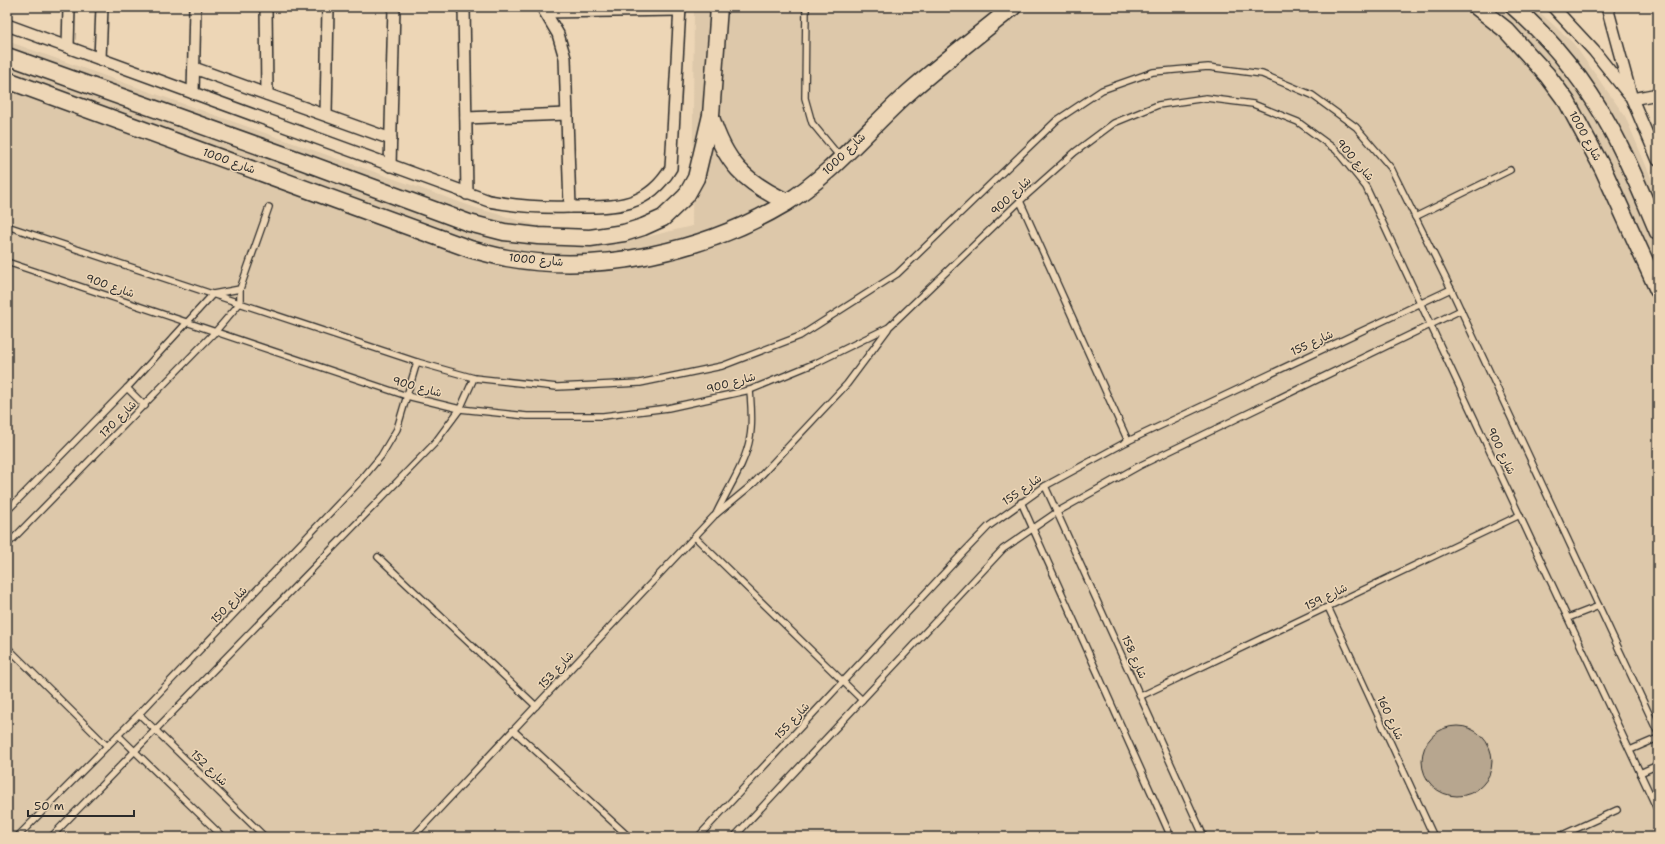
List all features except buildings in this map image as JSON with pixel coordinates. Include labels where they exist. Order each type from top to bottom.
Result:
[{"type":"street","points":[[68,47],[69,7]]},
{"type":"street","points":[[100,59],[102,7]]},
{"type":"street","points":[[193,93],[195,7]]},
{"type":"street","points":[[266,7],[267,94]]},
{"type":"street","points":[[326,116],[328,7]]},
{"type":"street","points":[[390,166],[394,7]]},
{"type":"street","points":[[464,7],[467,194]]},
{"type":"street","points":[[7,56],[304,162],[469,223],[504,232],[538,236],[590,238],[624,233],[643,227],[663,218],[686,196],[696,178],[711,115],[719,7]]},
{"type":"street","name":"شارع 1000","points":[[7,80],[470,249],[507,258],[541,262],[580,263],[619,260],[663,252],[698,243],[745,225],[787,202],[818,179],[908,93],[997,12],[1013,7]]},
{"type":"street","name":"شارع 1000","points":[[1478,7],[1506,30],[1547,75],[1567,102],[1603,169],[1658,290]]},
{"type":"street","points":[[1514,7],[1527,18],[1564,58],[1588,91],[1611,129],[1629,164],[1658,232]]},
{"type":"street","points":[[1554,7],[1594,51],[1632,99]]},
{"type":"street","points":[[1607,7],[1632,99],[1658,160]]},
{"type":"street","points":[[7,25],[489,201],[533,208],[606,207],[631,202],[653,190],[663,182],[671,168],[680,8],[545,9],[558,34],[564,58],[570,207]]},
{"type":"street","points":[[194,68],[391,139]]},
{"type":"street","points":[[1632,99],[1658,94]]},
{"type":"street","points":[[466,118],[567,114]]},
{"type":"street","points":[[711,115],[718,138],[730,159],[741,173],[765,192],[787,202]]},
{"type":"lane","points":[[806,7],[805,98],[812,123],[840,158]]},
{"type":"lane","name":"شارع 900","points":[[7,226],[417,362],[474,378],[556,387],[640,384],[722,366],[800,336],[897,274],[1056,120],[1102,90],[1154,72],[1208,67],[1262,74],[1312,95],[1356,127],[1391,168],[1461,310],[1658,733]]},
{"type":"lane","name":"شارع 900","points":[[7,262],[407,396],[460,409],[527,416],[603,416],[668,408],[750,390],[818,362],[889,327],[1020,201],[1075,152],[1114,123],[1158,105],[1206,98],[1253,104],[1298,122],[1336,150],[1366,187],[1658,811]]},
{"type":"lane","points":[[1415,217],[1510,170]]},
{"type":"lane","points":[[1020,201],[1128,441]]},
{"type":"lane","points":[[240,304],[240,288],[269,207]]},
{"type":"lane","points":[[213,294],[240,288]]},
{"type":"lane","name":"شارع 155","points":[[698,837],[989,526],[1021,502],[1045,486],[1128,441],[1451,289]]},
{"type":"lane","name":"شارع 170","points":[[7,511],[127,388],[213,294]]},
{"type":"lane","name":"شارع 170","points":[[7,545],[145,406],[240,304]]},
{"type":"lane","points":[[734,837],[1003,549],[1057,512],[1139,466],[1461,310]]},
{"type":"lane","points":[[714,516],[754,483],[847,384],[889,327]]},
{"type":"lane","name":"شارع 150","points":[[17,837],[139,714],[381,456],[397,428],[417,362]]},
{"type":"lane","points":[[51,837],[134,750],[434,444],[460,409],[474,378]]},
{"type":"lane","points":[[127,388],[145,406]]},
{"type":"lane","points":[[714,516],[747,450],[751,436],[750,390]]},
{"type":"lane","name":"شارع 158","points":[[1045,486],[1204,837]]},
{"type":"lane","points":[[1021,502],[1169,836]]},
{"type":"lane","name":"شارع 159","points":[[1141,696],[1520,515]]},
{"type":"lane","name":"شارع 153","points":[[413,837],[714,516]]},
{"type":"lane","points":[[695,537],[862,700]]},
{"type":"lane","points":[[378,557],[536,706]]},
{"type":"lane","points":[[1568,618],[1599,606]]},
{"type":"lane","name":"شارع 160","points":[[1328,607],[1434,837]]},
{"type":"lane","points":[[7,647],[107,746]]},
{"type":"lane","name":"شارع 152","points":[[139,714],[265,837]]},
{"type":"lane","points":[[513,730],[629,837]]},
{"type":"lane","points":[[118,735],[223,837]]},
{"type":"lane","points":[[1630,750],[1658,738]]},
{"type":"lane","points":[[1640,773],[1658,765]]},
{"type":"lane","points":[[1558,837],[1617,810]]},
{"type":"shaded area","points":[[694,7],[1534,7],[1573,43],[1625,116],[1658,194],[1658,837],[7,837],[7,41],[476,208],[564,233],[646,237],[692,226]]}]
